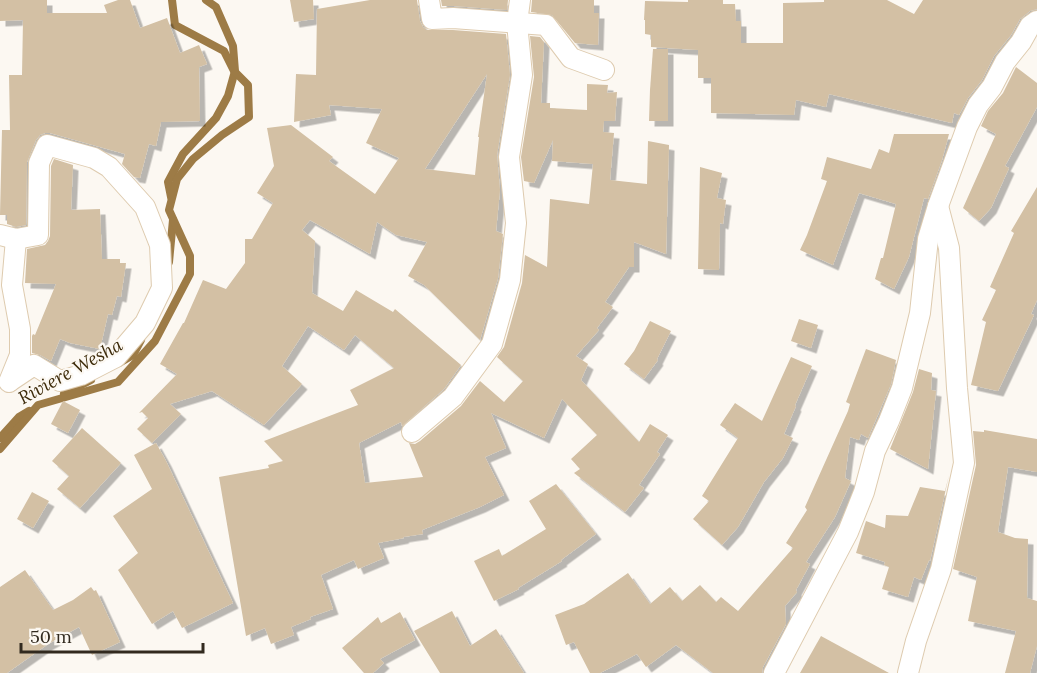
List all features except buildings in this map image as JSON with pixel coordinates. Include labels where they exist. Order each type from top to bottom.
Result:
[{"type":"street","points":[[429,0],[432,19],[453,18],[546,25],[571,58],[604,70]]},
{"type":"street","points":[[412,432],[453,397],[492,344],[510,280],[516,223],[509,157],[522,75],[517,23],[520,0]]},
{"type":"street","points":[[774,673],[848,532],[864,492],[875,451],[890,421],[902,388],[920,314],[928,239],[968,127],[978,105],[992,87],[1005,62],[1030,26],[1037,21]]},
{"type":"street","points":[[46,145],[94,158],[109,167],[145,207],[160,245],[162,288],[145,323],[116,357],[81,375],[60,381],[34,365],[5,385],[20,355],[20,329],[12,285],[8,237],[38,235],[39,163],[46,145]]},
{"type":"street","points":[[908,673],[916,641],[941,569],[964,464],[949,248],[938,206]]},
{"type":"waterway","points":[[0,449],[38,405],[118,382],[155,341],[190,274],[190,256],[169,210],[177,179],[193,159],[222,135],[249,117],[248,85],[234,71],[224,51],[175,25],[172,0]]},
{"type":"waterway","name":"Riviere Wesha","points":[[171,197],[168,182],[183,154],[216,118],[228,96],[235,71],[233,46],[216,7],[206,0]]},
{"type":"waterway","name":"Riviere Wesha","points":[[169,262],[173,220]]},
{"type":"waterway","name":"Riviere Wesha","points":[[119,363],[133,355],[141,340]]},
{"type":"waterway","name":"Riviere Wesha","points":[[64,394],[91,380]]},
{"type":"waterway","name":"Riviere Wesha","points":[[0,438],[19,417],[29,411]]}]
